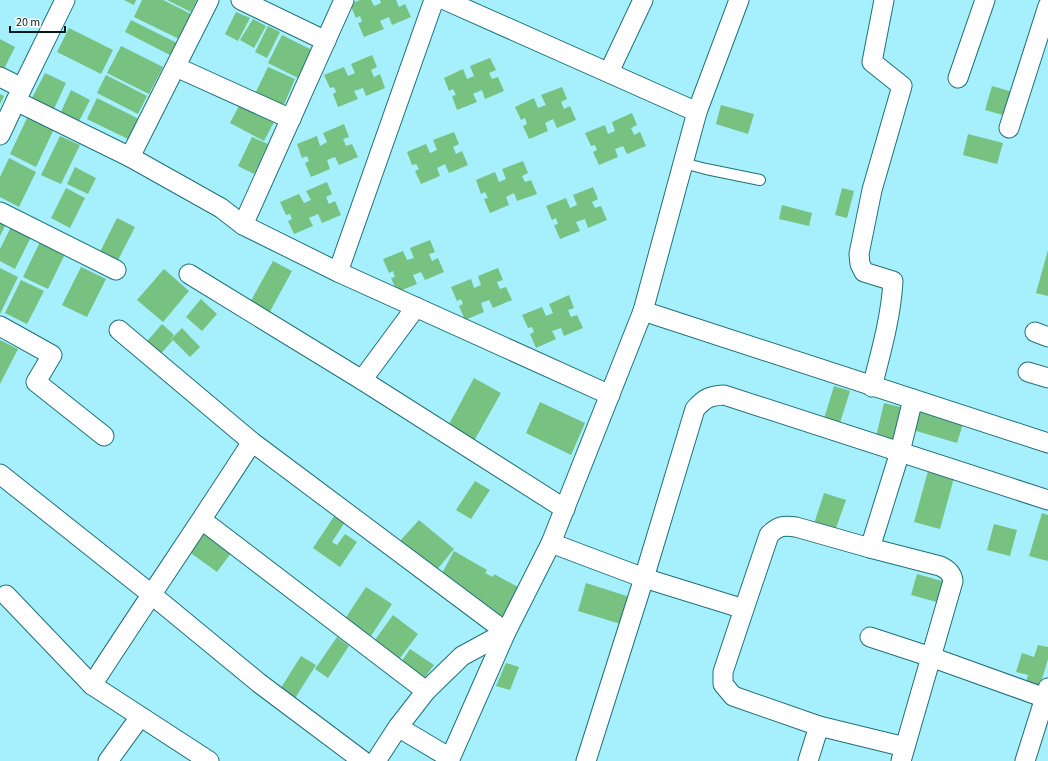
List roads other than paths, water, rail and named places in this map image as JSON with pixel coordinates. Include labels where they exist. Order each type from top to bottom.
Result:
[{"type":"street","points":[[0,135],[65,0]]},
{"type":"street","points":[[130,157],[209,0]]},
{"type":"street","points":[[241,0],[326,41]]},
{"type":"street","points":[[243,225],[344,0]]},
{"type":"street","points":[[338,272],[434,0]]},
{"type":"street","points":[[445,0],[697,112]]},
{"type":"street","points":[[609,72],[643,0]]},
{"type":"street","points":[[398,727],[450,759],[506,632],[551,543],[643,311],[697,112],[739,0]]},
{"type":"street","points":[[872,387],[886,332],[893,281],[864,272],[860,264],[859,254],[872,190],[902,86],[872,62],[884,0]]},
{"type":"street","points":[[958,78],[985,0]]},
{"type":"street","points":[[1009,128],[1048,6]]},
{"type":"street","points":[[176,67],[291,119]]},
{"type":"street","points":[[0,77],[19,94],[221,208],[243,225],[338,272],[610,395]]},
{"type":"street","points":[[0,212],[116,270]]},
{"type":"street","points":[[189,274],[362,380],[565,508]]},
{"type":"street","points":[[362,380],[416,308]]},
{"type":"street","points":[[643,311],[872,387],[1048,443]]},
{"type":"street","points":[[0,326],[52,355],[36,382],[104,436]]},
{"type":"street","points":[[119,330],[252,442],[506,632]]},
{"type":"street","points":[[1028,372],[1048,378]]},
{"type":"street","points":[[586,761],[695,410],[702,402],[711,396],[724,395],[1048,500]]},
{"type":"street","points":[[870,548],[900,452],[913,399]]},
{"type":"street","points":[[92,685],[252,442]]},
{"type":"street","points":[[0,474],[151,594],[259,683],[363,761]]},
{"type":"street","points":[[202,520],[426,691]]},
{"type":"street","points":[[785,525],[940,566],[946,569],[952,575],[953,581],[903,754],[733,696],[723,684],[723,672],[744,609],[769,535],[775,529],[785,525]]},
{"type":"street","points":[[551,543],[644,578],[744,609]]},
{"type":"street","points":[[6,595],[92,685],[210,761]]},
{"type":"street","points":[[376,761],[398,727],[426,691],[462,656],[506,632]]},
{"type":"street","points":[[870,637],[1047,695],[1025,761]]},
{"type":"street","points":[[108,761],[140,717]]},
{"type":"street","points":[[808,761],[819,726]]},
{"type":"lane","points":[[683,164],[760,180]]}]
